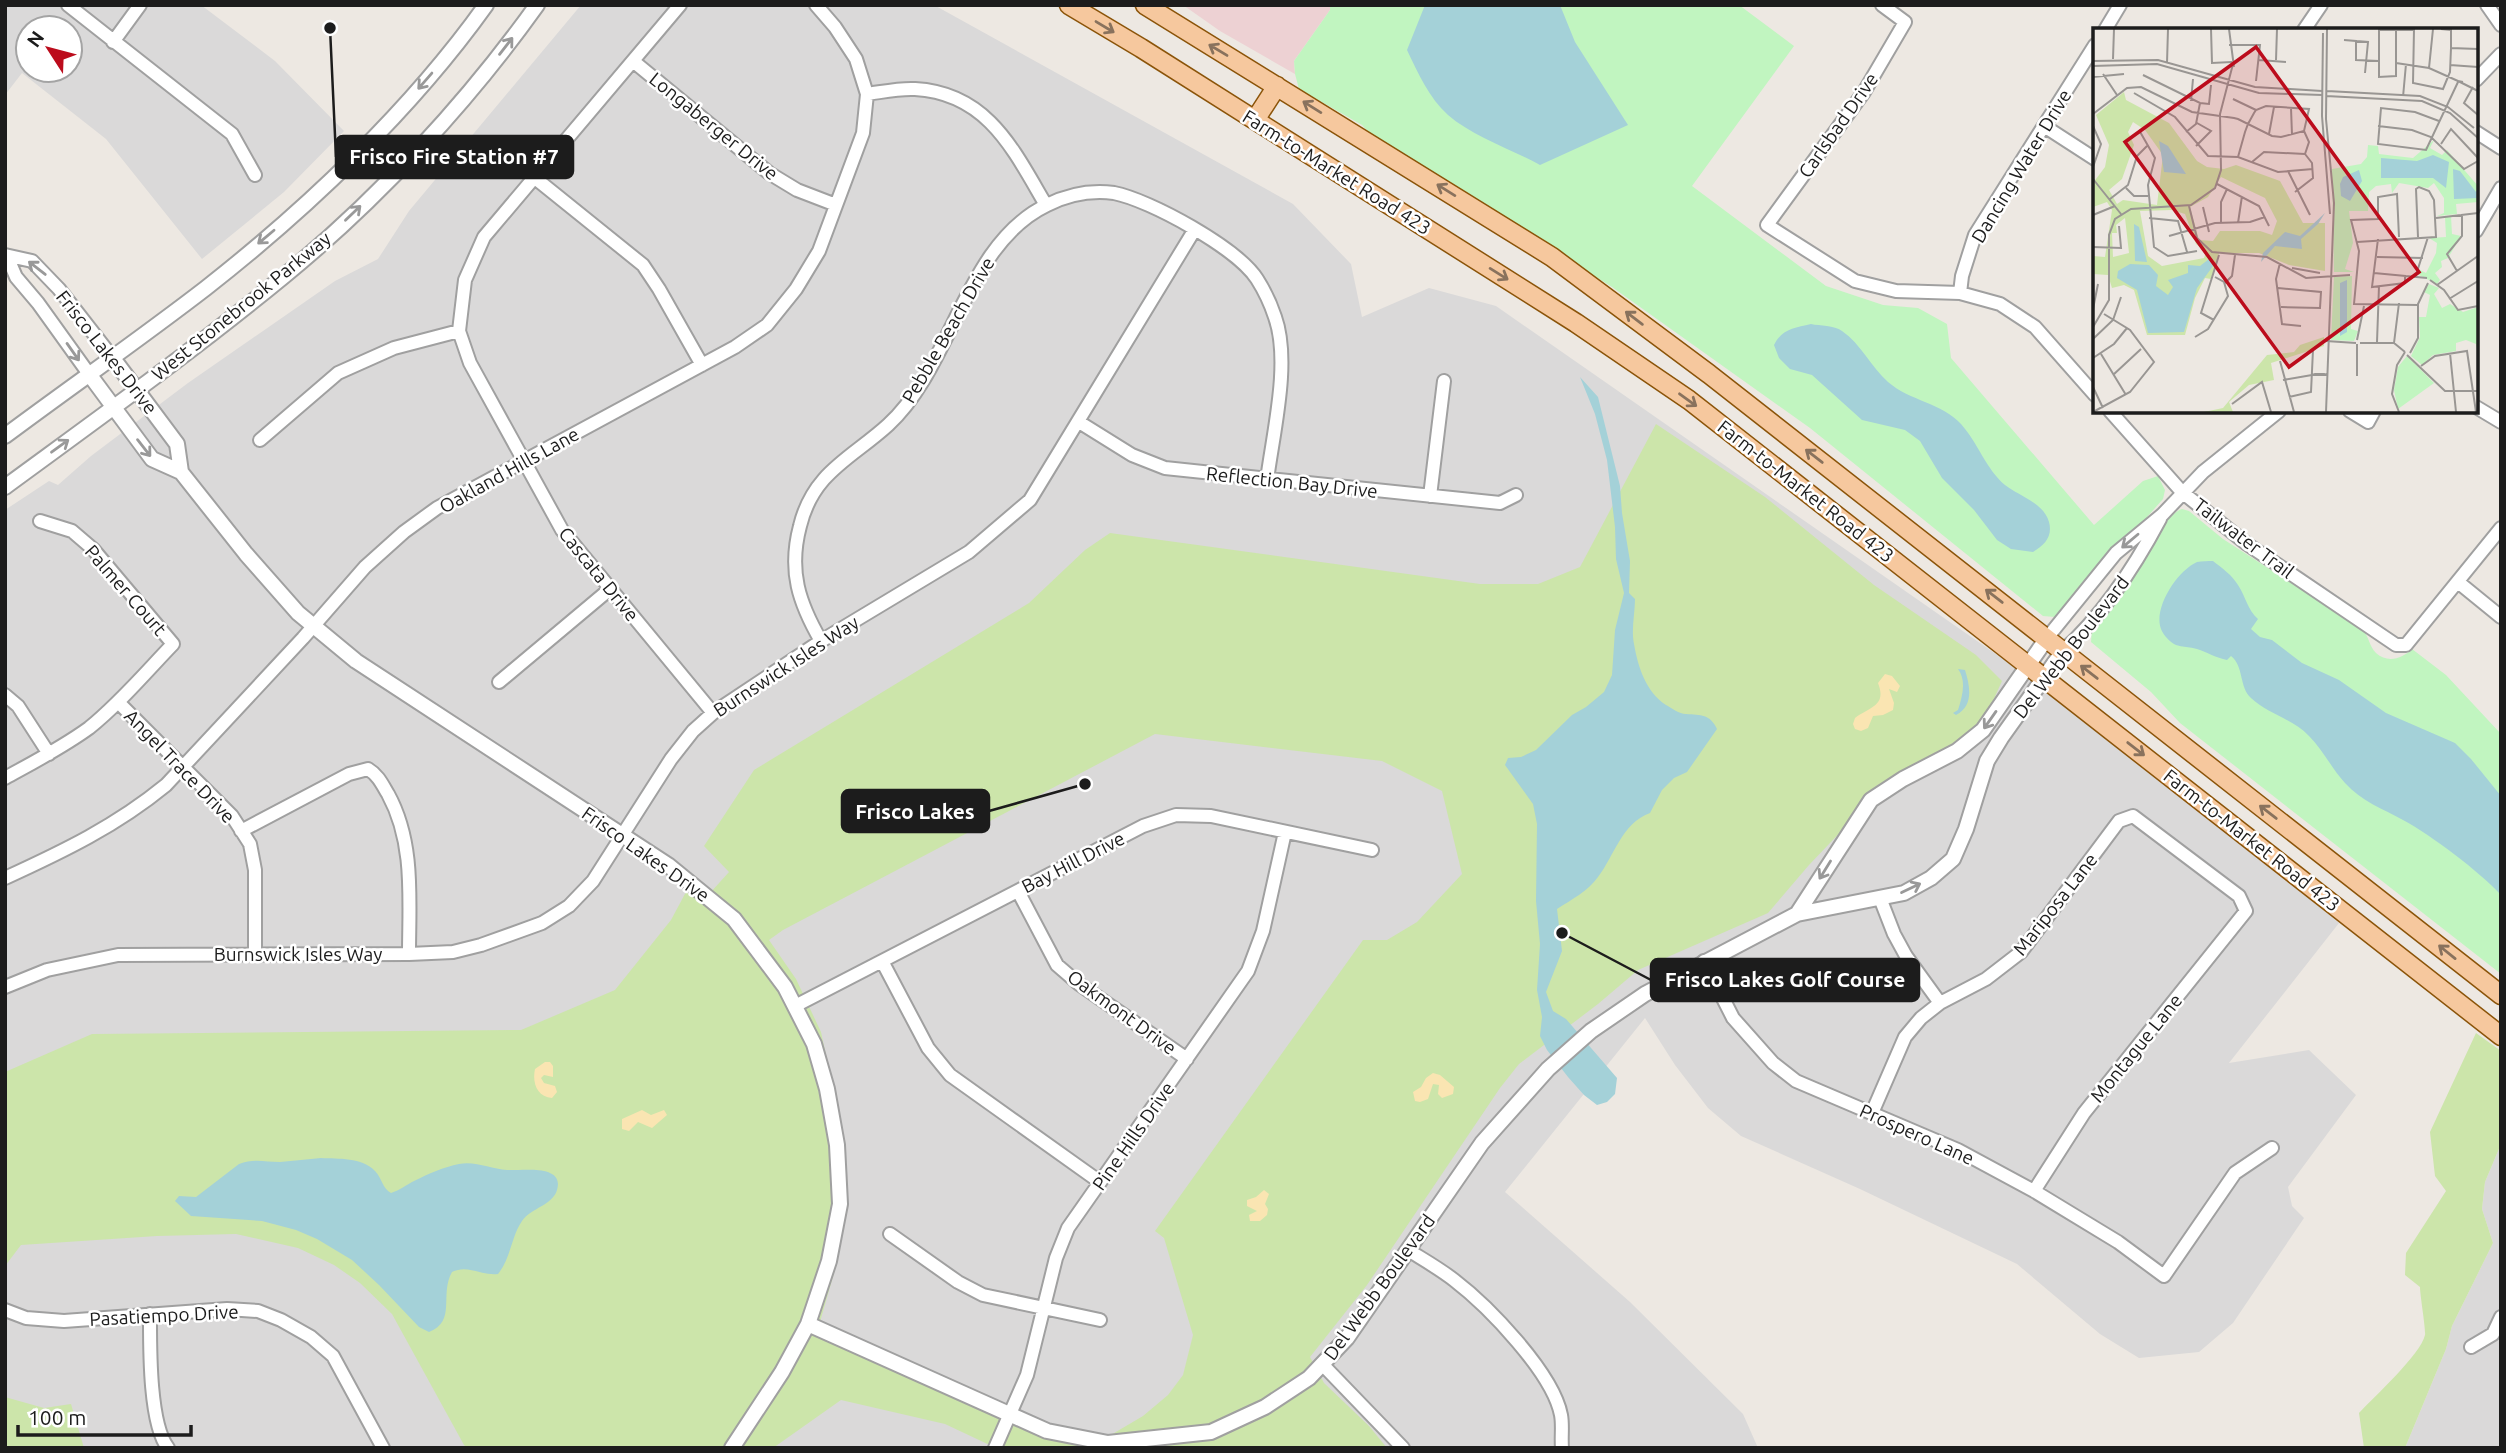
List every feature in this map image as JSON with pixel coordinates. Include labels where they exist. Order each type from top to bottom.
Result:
[{"type":"main road","name":"Farm-to-Market Road 423","points":[[1069,5],[1576,323],[1689,400],[2501,1036]]},
{"type":"main road","name":"Farm-to-Market Road 423","points":[[1145,5],[1552,257],[1709,374],[2501,995]]},
{"type":"main road","points":[[1255,120],[1276,86]]},
{"type":"street","points":[[68,5],[232,134],[255,175]]},
{"type":"street","points":[[114,42],[140,5]]},
{"type":"street","name":"West Stonebrook Parkway","points":[[5,436],[207,287],[292,216],[364,147],[403,105],[486,5]]},
{"type":"street","name":"West Stonebrook Parkway","points":[[5,487],[137,390],[285,275],[354,213],[475,86],[537,5]]},
{"type":"street","name":"Cascata Drive","points":[[680,5],[484,237],[465,280],[459,331],[470,363],[562,530],[713,713]]},
{"type":"street","name":"Oakland Hills Lane","points":[[5,878],[96,835],[142,805],[184,769],[365,567],[404,532],[437,508],[735,347],[766,326],[796,289],[819,251],[863,133],[867,94],[856,59],[835,27],[816,5]]},
{"type":"street","name":"Carlsbad Drive","points":[[1882,5],[1905,22],[1867,89],[1766,225],[1855,281],[1896,291],[1960,293]]},
{"type":"street","points":[[2106,28],[2120,5]]},
{"type":"street","points":[[2305,28],[2320,5]]},
{"type":"street","points":[[2487,5],[2501,25]]},
{"type":"street","name":"Dancing Water Drive","points":[[1960,293],[1962,276],[1975,235],[2093,48]]},
{"type":"street","points":[[2478,78],[2501,54]]},
{"type":"street","name":"Longaberger Drive","points":[[633,61],[769,173],[797,190],[836,205]]},
{"type":"street","points":[[867,94],[915,89],[950,96],[978,111],[1002,133],[1046,205]]},
{"type":"street","points":[[2044,126],[2093,158]]},
{"type":"street","points":[[2478,133],[2501,148]]},
{"type":"street","points":[[535,177],[642,265],[659,289],[702,365]]},
{"type":"street","points":[[2478,228],[2501,188]]},
{"type":"street","name":"Pebble Beach Drive","points":[[821,641],[805,613],[798,593],[794,559],[800,524],[813,495],[831,469],[889,424],[917,390],[989,257],[1013,228],[1046,205],[1080,193],[1114,193],[1144,204],[1195,229],[1233,255],[1257,278],[1275,317],[1281,343],[1281,371],[1267,480]]},
{"type":"street","name":"Burnswick Isles Way","points":[[5,987],[47,970],[118,955],[453,952],[542,923],[569,906],[593,881],[671,760],[693,731],[713,713],[821,641],[969,552],[1030,500],[1195,229]]},
{"type":"street","name":"Frisco Lakes Drive","points":[[6,256],[32,261],[59,289],[177,443],[181,472]]},
{"type":"street","name":"Frisco Lakes Drive","points":[[6,256],[16,277],[152,459],[181,472],[246,554],[298,613],[356,661],[668,865],[734,919],[785,987],[814,1044],[832,1110],[840,1204],[829,1261],[808,1324],[782,1372],[732,1448]]},
{"type":"street","points":[[1960,293],[2000,304],[2035,327],[2093,392]]},
{"type":"street","points":[[260,440],[338,373],[394,348],[459,331]]},
{"type":"street","points":[[1430,496],[1444,381]]},
{"type":"street","points":[[2478,408],[2501,422]]},
{"type":"street","name":"Tailwater Trail","points":[[2112,413],[2182,492],[2247,544],[2396,645],[2406,645],[2458,582]]},
{"type":"street","name":"Del Webb Boulevard","points":[[1797,914],[1871,800],[1903,779],[1957,751],[1983,730],[2048,638],[2116,553],[2162,515],[2203,472],[2277,413]]},
{"type":"street","name":"Reflection Bay Drive","points":[[1079,422],[1132,455],[1165,468],[1500,503],[1516,495]]},
{"type":"street","name":"Del Webb Boulevard","points":[[808,1324],[1047,1431],[1108,1443],[1211,1432],[1265,1407],[1309,1378],[1347,1338],[1482,1143],[1549,1069],[1591,1031],[1645,994],[1797,914],[1905,892],[1931,878],[1952,859],[1966,829],[1987,761],[2044,676],[2063,651],[2084,632],[2135,565],[2162,515]]},
{"type":"street","name":"Palmer Court","points":[[40,521],[72,531],[93,549],[173,644],[118,702]]},
{"type":"street","points":[[2501,528],[2458,582],[2501,617]]},
{"type":"street","points":[[499,682],[610,589]]},
{"type":"street","points":[[5,695],[18,706],[49,754]]},
{"type":"street","points":[[5,778],[49,754],[89,727],[118,702]]},
{"type":"street","name":"Angel Trace Drive","points":[[118,702],[232,816],[250,844],[255,870],[255,954]]},
{"type":"street","points":[[241,831],[349,774],[368,769],[376,774],[397,812],[408,852],[409,954]]},
{"type":"street","name":"Bay Hill Drive","points":[[796,1006],[1143,826],[1176,815],[1211,816],[1372,850]]},
{"type":"street","name":"Montague Lane","points":[[2034,1191],[2084,1113],[2246,911],[2239,896],[2133,816]]},
{"type":"street","name":"Mariposa Lane","points":[[1872,1113],[1905,1037],[1921,1018],[1940,1003],[1986,979],[2021,952],[2119,821],[2133,816]]},
{"type":"street","name":"Pine Hills Drive","points":[[995,1448],[1027,1376],[1056,1258],[1068,1228],[1248,971],[1263,931],[1285,832]]},
{"type":"street","name":"Oakmont Drive","points":[[1018,891],[1057,965],[1079,984],[1187,1059]]},
{"type":"street","points":[[1880,898],[1906,956],[1940,1003]]},
{"type":"street","points":[[883,961],[928,1048],[950,1074],[1100,1182]]},
{"type":"street","name":"Prospero Lane","points":[[1704,961],[1733,1018],[1773,1063],[1796,1081],[1958,1150],[2034,1191],[2119,1242],[2164,1276],[2235,1173],[2272,1148]]},
{"type":"street","points":[[890,1234],[958,1282],[984,1296],[1100,1320]]},
{"type":"street","points":[[1408,1250],[1439,1269],[1476,1298],[1547,1381],[1561,1414],[1562,1448]]},
{"type":"street","name":"Pasatiempo Drive","points":[[5,1310],[26,1318],[64,1321],[227,1309],[258,1311],[311,1337],[333,1356],[383,1448]]},
{"type":"street","points":[[150,1314],[156,1414],[164,1443],[168,1448]]},
{"type":"street","points":[[2470,1347],[2493,1334],[2501,1317]]},
{"type":"street","points":[[1323,1365],[1403,1448]]},
{"type":"shaded area","points":[[5,5],[201,5],[275,61],[344,131],[284,192],[202,259],[106,139],[36,84],[84,84],[84,14],[14,14],[14,83],[5,95]]},
{"type":"shaded area","points":[[581,5],[934,5],[1293,204],[1351,264],[1362,317],[1429,288],[1496,306],[2023,673],[2306,896],[2339,923],[2229,1063],[2309,1050],[2356,1095],[2288,1187],[2292,1206],[2304,1218],[2233,1323],[2199,1352],[2139,1358],[2100,1334],[2017,1264],[1741,1136],[1708,1108],[1675,1065],[1645,1018],[1505,1192],[1630,1302],[1743,1414],[1758,1448],[5,1448],[5,510],[49,481],[58,485],[91,456],[188,383],[335,281],[378,259],[409,211]]},
{"type":"shaded area","points":[[1183,5],[1330,5],[1330,10],[1294,61],[1295,74],[1220,31]]},
{"type":"shaded area","points":[[2501,1144],[2501,1448],[2405,1448],[2446,1349],[2452,1326],[2493,1243],[2482,1209],[2485,1182]]},
{"type":"green space","points":[[1330,5],[1739,5],[1794,46],[1692,186],[1826,286],[1883,305],[1918,308],[1947,324],[1951,358],[2094,525],[2143,481],[2158,476],[2165,490],[2163,499],[2063,612],[2055,617],[2043,616],[1810,428],[1612,287],[1374,138],[1362,125],[1299,89],[1294,61],[1330,10]]},
{"type":"green space","points":[[1656,424],[1765,497],[1874,585],[1976,655],[2002,681],[1983,723],[1904,776],[1850,822],[1768,913],[1638,970],[1519,1064],[1367,1285],[1310,1357],[1324,1383],[1369,1426],[1387,1448],[996,1448],[945,1424],[841,1400],[773,1448],[467,1448],[392,1314],[360,1283],[334,1265],[298,1248],[236,1234],[157,1236],[21,1245],[5,1266],[5,1072],[92,1034],[521,1030],[615,990],[671,920],[686,892],[701,903],[729,872],[704,846],[754,770],[1029,603],[1085,550],[1110,533],[1480,584],[1538,584],[1580,567]],"holes":[[[1155,734],[1382,761],[1442,791],[1462,874],[1417,922],[1387,940],[1363,940],[1155,1231],[1164,1238],[1193,1335],[1183,1375],[1168,1395],[1143,1416],[1109,1436],[1043,1423],[820,1322],[836,1266],[846,1200],[845,1143],[821,1032],[796,979],[769,940],[783,930]]]},
{"type":"green space","points":[[2182,509],[2189,511],[2223,539],[2362,629],[2376,653],[2390,659],[2404,655],[2412,649],[2446,675],[2501,734],[2501,974],[2180,723],[2151,692],[2091,642],[2092,629],[2148,544],[2161,527]]},
{"type":"green space","points":[[2476,1033],[2501,1051],[2501,1144],[2485,1182],[2482,1209],[2493,1243],[2452,1326],[2446,1349],[2405,1448],[2364,1448],[2359,1413],[2406,1364],[2425,1335],[2420,1287],[2405,1275],[2406,1253],[2446,1191],[2435,1176],[2430,1132]]},
{"type":"green space","points":[[5,1397],[44,1408],[71,1404],[84,1448],[5,1448]]},
{"type":"sand","points":[[1885,674],[1892,676],[1900,686],[1897,692],[1889,689],[1894,703],[1893,710],[1873,716],[1868,728],[1861,731],[1855,729],[1855,718],[1879,701],[1878,683]]},
{"type":"sand","points":[[545,1062],[550,1062],[553,1066],[553,1077],[544,1075],[541,1078],[544,1083],[555,1086],[557,1092],[552,1098],[539,1092],[534,1079],[535,1069]]},
{"type":"sand","points":[[1433,1073],[1440,1075],[1454,1087],[1453,1094],[1442,1098],[1438,1094],[1439,1085],[1433,1084],[1428,1099],[1415,1101],[1413,1092]]},
{"type":"sand","points":[[642,1110],[651,1115],[664,1110],[667,1115],[652,1128],[638,1122],[629,1131],[622,1129],[622,1119]]},
{"type":"sand","points":[[1264,1190],[1269,1194],[1265,1204],[1267,1215],[1260,1221],[1250,1221],[1249,1215],[1257,1211],[1247,1206],[1247,1200]]},
{"type":"water","points":[[1425,5],[1560,5],[1575,42],[1628,125],[1540,165],[1468,129],[1448,115],[1435,101],[1407,50]]},
{"type":"water","points":[[1811,324],[1842,331],[1855,342],[1888,382],[1906,394],[1945,411],[1961,424],[1998,479],[2037,505],[2046,515],[2050,532],[2044,543],[2033,552],[2011,549],[1997,540],[1974,510],[1942,478],[1920,441],[1905,430],[1862,420],[1812,375],[1790,369],[1779,358],[1774,345],[1785,332]]},
{"type":"water","points":[[1580,377],[1598,397],[1620,486],[1630,561],[1629,593],[1635,599],[1633,639],[1641,670],[1648,686],[1659,700],[1681,713],[1708,718],[1717,729],[1687,772],[1674,778],[1662,790],[1650,813],[1625,832],[1594,882],[1557,909],[1562,951],[1546,992],[1553,1011],[1566,1019],[1617,1078],[1615,1094],[1607,1102],[1597,1105],[1568,1077],[1547,1050],[1540,1036],[1542,1017],[1537,990],[1540,944],[1536,901],[1537,824],[1533,804],[1505,765],[1508,758],[1521,757],[1536,750],[1572,715],[1604,692],[1612,675],[1615,630],[1624,593],[1616,559],[1607,460],[1595,414]]},
{"type":"water","points":[[2213,561],[2238,585],[2258,619],[2251,629],[2260,637],[2272,640],[2302,663],[2339,680],[2386,713],[2455,743],[2471,759],[2501,796],[2501,895],[2441,844],[2351,789],[2303,730],[2251,698],[2238,665],[2231,656],[2227,660],[2176,645],[2165,636],[2159,620],[2168,591],[2189,567],[2197,562]]},
{"type":"water","points":[[1958,669],[1965,670],[1969,695],[1966,706],[1956,715],[1953,713],[1958,710],[1963,689]]},
{"type":"water","points":[[321,1158],[350,1160],[370,1166],[391,1193],[436,1171],[465,1163],[507,1170],[548,1172],[558,1181],[557,1190],[551,1199],[522,1221],[498,1274],[464,1269],[452,1272],[448,1281],[443,1321],[429,1332],[419,1327],[352,1260],[317,1239],[262,1221],[191,1216],[175,1201],[179,1196],[196,1197],[244,1162]]},
{"type":"place","name":"Frisco Fire Station #7","points":[[330,28]]},
{"type":"place","name":"Frisco Lakes","points":[[1085,784]]},
{"type":"place","name":"Frisco Lakes Golf Course","points":[[1562,933]]}]
